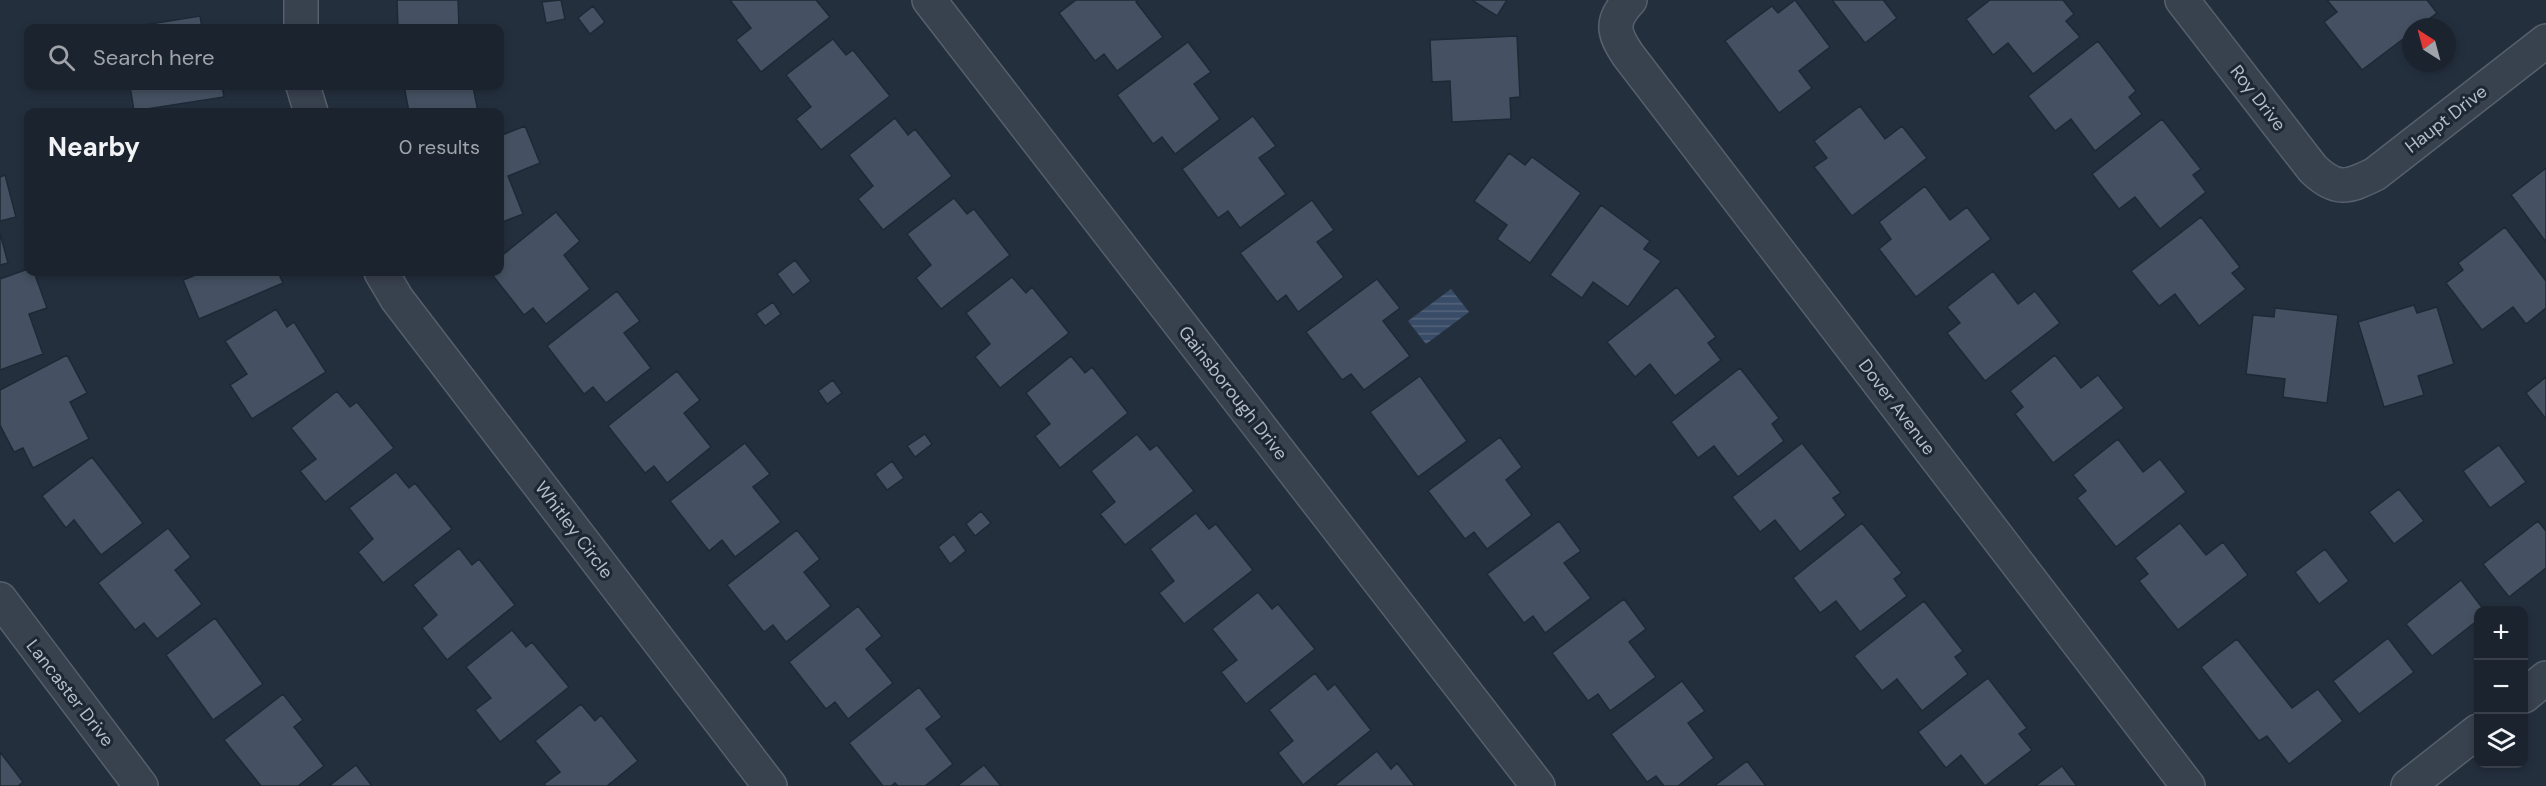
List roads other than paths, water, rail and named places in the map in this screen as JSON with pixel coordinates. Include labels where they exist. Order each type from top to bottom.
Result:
[{"type":"street","points":[[301,0],[301,24]]},
{"type":"street","name":"Gainsborough Drive","points":[[929,0],[1538,786]]},
{"type":"street","name":"Roy Drive","points":[[2182,0],[2313,169],[2326,181],[2341,186]]},
{"type":"street","name":"Dover Avenue","points":[[1622,12],[1617,39],[1628,55],[2188,786]]},
{"type":"street","name":"Haupt Drive","points":[[2341,186],[2357,183],[2375,174],[2546,41]]},
{"type":"street","points":[[304,90],[310,108]]},
{"type":"street","name":"Whitley Circle","points":[[383,276],[397,299],[770,786]]},
{"type":"street","name":"Lancaster Drive","points":[[0,599],[141,786]]},
{"type":"street","points":[[2528,692],[2546,678]]},
{"type":"street","points":[[2408,786],[2474,734]]},
{"type":"water","points":[[1451,289],[1469,312],[1426,344],[1408,321]]}]
